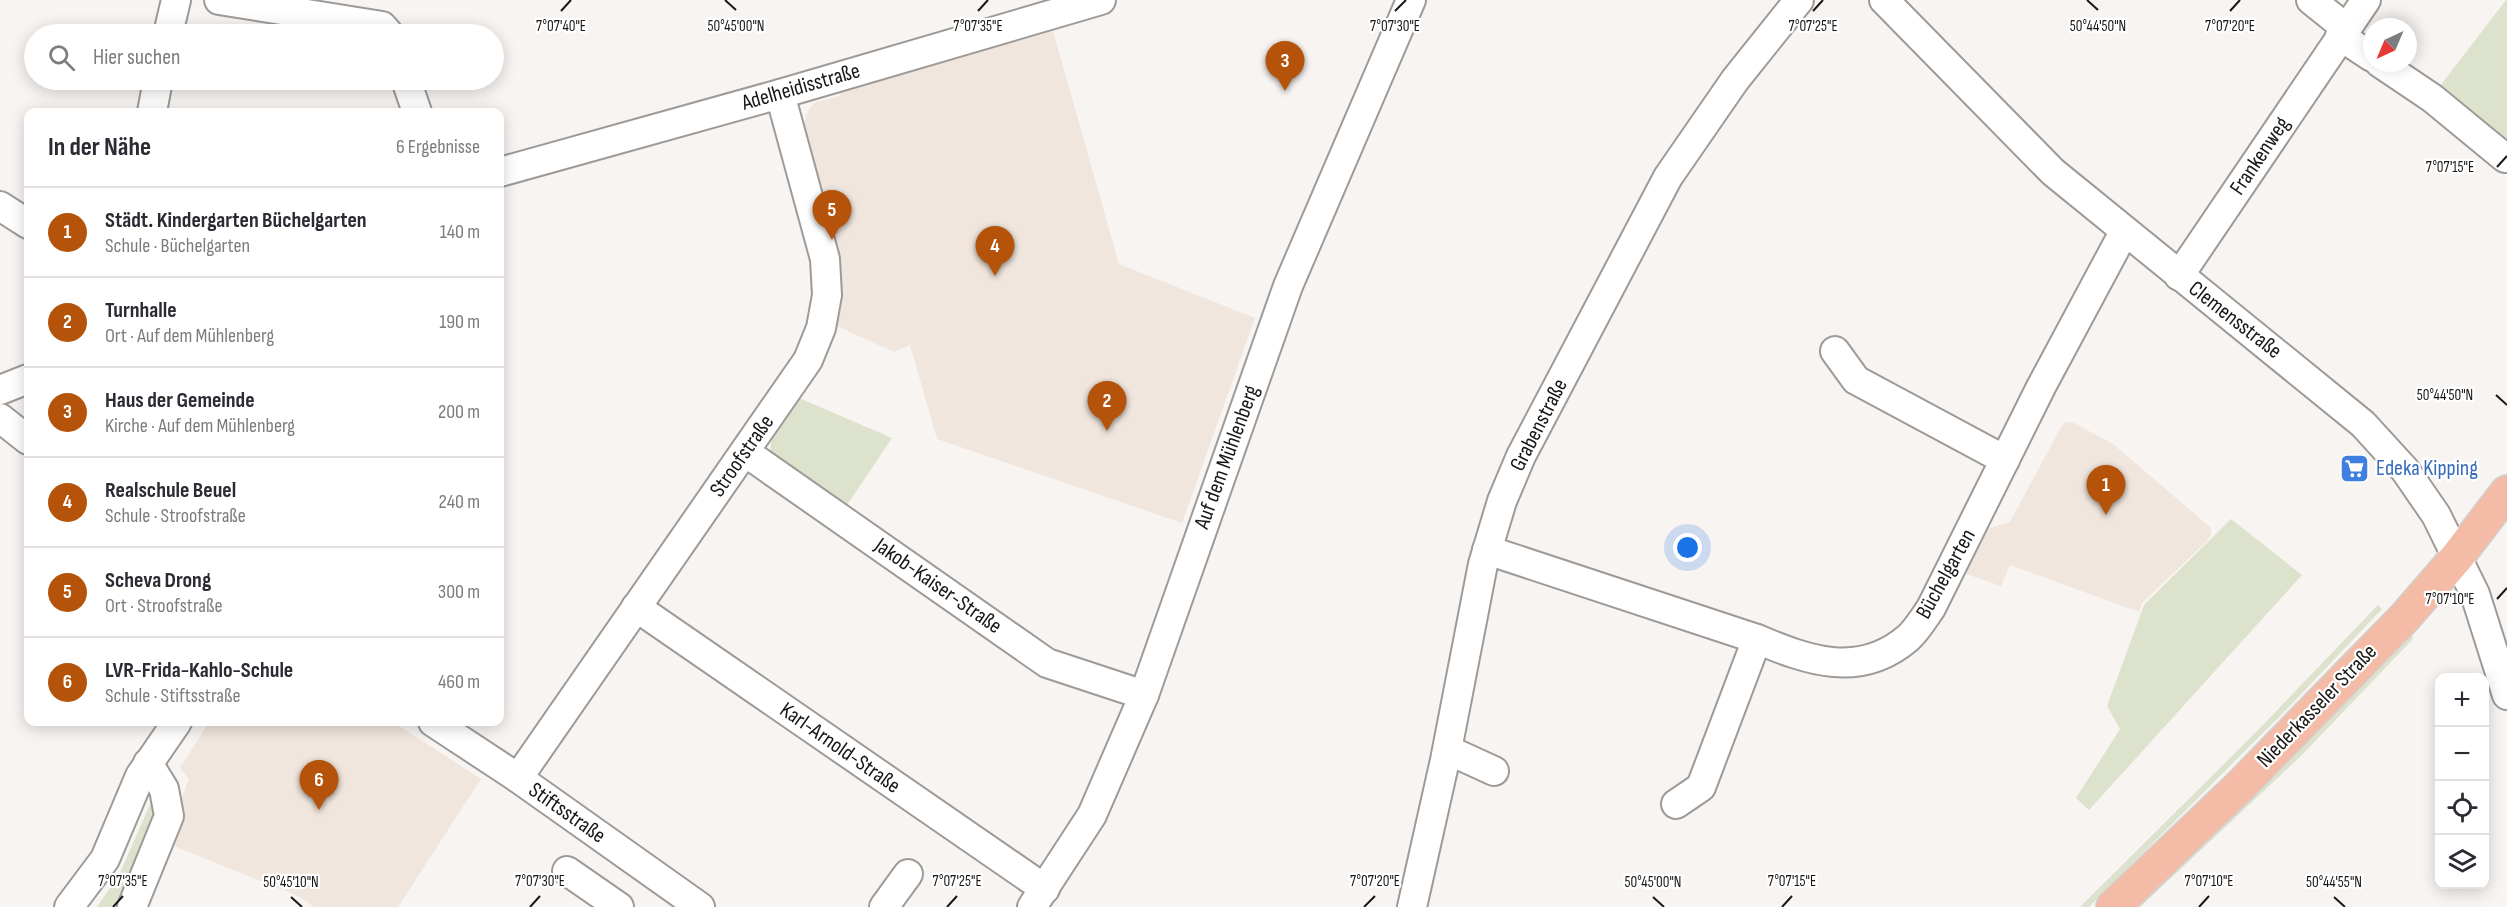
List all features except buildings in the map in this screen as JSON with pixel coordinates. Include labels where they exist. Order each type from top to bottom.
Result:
[{"type":"main road","name":"Niederkasseler Straße","points":[[2113,907],[2240,786],[2404,617],[2457,557],[2507,492]]},
{"type":"street","points":[[170,24],[176,0]]},
{"type":"street","points":[[219,0],[369,24]]},
{"type":"street","name":"Adelheidisstraße","points":[[504,171],[780,94],[1101,0]]},
{"type":"street","name":"Auf dem Mühlenberg","points":[[1038,898],[1092,814],[1144,696],[1288,286],[1411,0]]},
{"type":"street","name":"Grabenstraße","points":[[1412,907],[1448,750],[1487,550],[1502,501],[1521,456],[1668,177],[1735,80],[1799,0]]},
{"type":"street","name":"Clemensstraße","points":[[1884,0],[2053,172],[2363,424],[2405,470],[2436,515],[2475,594],[2507,695]]},
{"type":"street","points":[[2311,0],[2363,49]]},
{"type":"street","name":"Frankenweg","points":[[2179,276],[2366,0]]},
{"type":"street","points":[[2393,72],[2432,98],[2505,158]]},
{"type":"street","points":[[153,108],[157,90]]},
{"type":"street","points":[[409,90],[416,108]]},
{"type":"street","name":"Stroofstraße","points":[[518,778],[808,360],[821,328],[827,295],[825,259],[780,94]]},
{"type":"street","points":[[0,206],[24,221]]},
{"type":"street","name":"Büchelgarten","points":[[1487,550],[1757,639],[1794,655],[1833,663],[1860,662],[1886,654],[1910,636],[1931,608],[2124,232]]},
{"type":"street","points":[[1835,351],[1856,380],[2005,460]]},
{"type":"street","points":[[0,390],[24,381]]},
{"type":"street","points":[[0,418],[24,438]]},
{"type":"street","name":"Jakob-Kaiser-Straße","points":[[745,452],[1047,663],[1144,696]]},
{"type":"street","name":"Karl-Arnold-Straße","points":[[636,608],[1038,898]]},
{"type":"street","points":[[1676,804],[1701,787],[1757,639]]},
{"type":"street","points":[[69,907],[105,859],[140,776],[174,726]]},
{"type":"street","name":"Stiftsstraße","points":[[439,726],[518,778],[682,902]]},
{"type":"street","points":[[1448,750],[1494,771]]},
{"type":"street","points":[[132,907],[169,816],[164,789],[148,763]]},
{"type":"street","points":[[567,871],[620,907]]},
{"type":"street","points":[[884,907],[908,873]]},
{"type":"shaded area","points":[[1053,31],[1119,264],[1255,318],[1182,523],[937,439],[910,345],[894,352],[834,325],[803,126],[809,109],[816,102],[840,96],[838,90]]},
{"type":"shaded area","points":[[2072,422],[2113,444],[2211,528],[2211,535],[2207,541],[2142,603],[2139,612],[2010,565],[2001,586],[1961,572],[1983,530],[2010,522],[2060,429],[2064,423]]},
{"type":"shaded area","points":[[206,726],[399,726],[481,779],[398,907],[314,907],[300,897],[164,842],[189,779],[180,768]]},
{"type":"green space","points":[[2507,0],[2507,150],[2434,94]]},
{"type":"green space","points":[[799,398],[892,438],[843,511],[772,458],[771,441],[774,434]]},
{"type":"green space","points":[[2231,519],[2302,575],[2089,810],[2076,798],[2120,729],[2107,706],[2144,605]]},
{"type":"green space","points":[[2378,605],[2382,609],[2287,709],[2089,907],[2080,907],[2259,729]]},
{"type":"green space","points":[[2411,633],[2413,639],[2298,759],[2140,907],[2130,907]]},
{"type":"green space","points":[[155,793],[162,806],[120,907],[97,907],[119,875]]},
{"type":"place","name":"Haus der Gemeinde","points":[[1285,91]]},
{"type":"place","name":"Scheva Drong","points":[[832,240]]},
{"type":"place","name":"Realschule Beuel","points":[[995,276]]},
{"type":"place","name":"Turnhalle","points":[[1107,431]]},
{"type":"place","name":"Edeka Kipping","points":[[2355,468]]},
{"type":"place","name":"Städt. Kindergarten Büchelgarten","points":[[2106,515]]},
{"type":"place","name":"LVR-Frida-Kahlo-Schule","points":[[319,810]]}]
